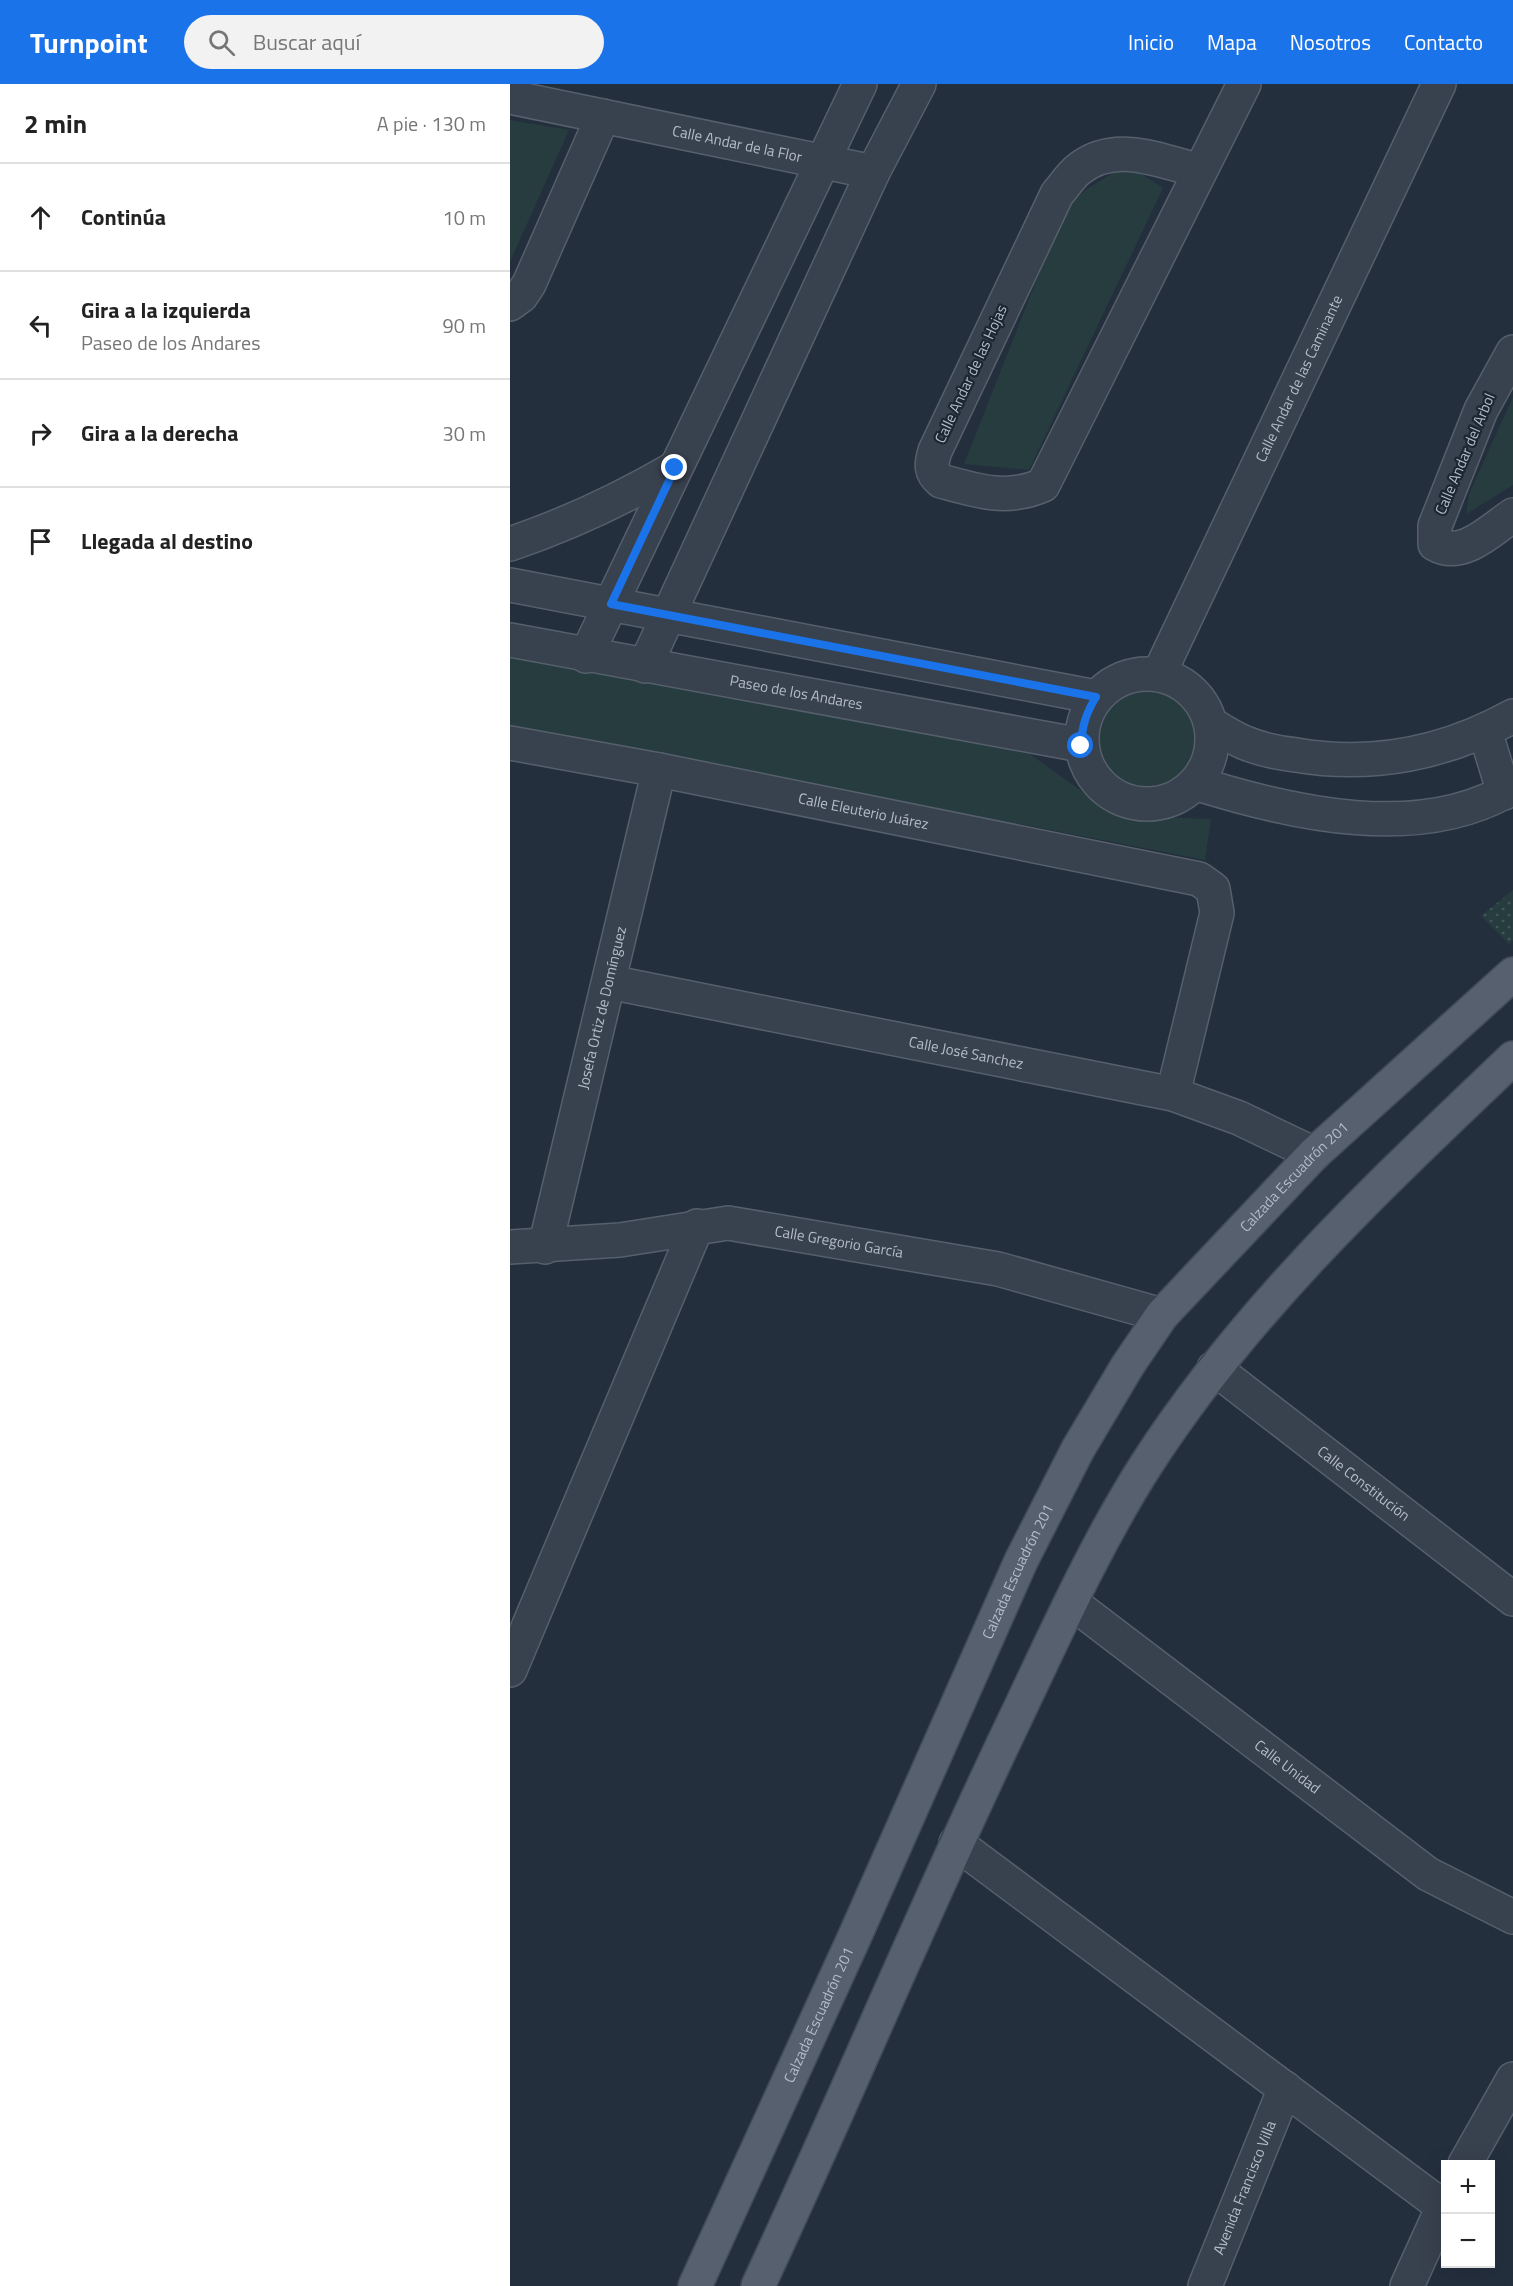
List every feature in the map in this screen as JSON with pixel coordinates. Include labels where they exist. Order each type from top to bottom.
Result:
[{"type":"main road","name":"Calzada Escuadrón 201","points":[[695,2286],[854,1938],[1021,1561],[1078,1449],[1128,1365],[1162,1315],[1314,1154],[1513,974]]},
{"type":"main road","points":[[758,2286],[956,1843],[1071,1602],[1111,1525],[1146,1465],[1214,1368],[1300,1265],[1513,1058]]},
{"type":"street","points":[[586,656],[861,84]]},
{"type":"street","points":[[645,666],[873,172],[919,84]]},
{"type":"street","name":"Calle Andar de las Hojas","points":[[1200,171],[1127,153],[1106,156],[1079,169],[1057,194],[935,451],[931,463],[934,475],[941,481],[997,495],[1024,494],[1042,486],[1244,84]]},
{"type":"street","name":"Calle Andar de las Caminante","points":[[1159,674],[1439,84]]},
{"type":"street","name":"Calle Andar de la Flor","points":[[510,97],[873,172]]},
{"type":"street","points":[[510,304],[520,297],[529,284],[603,116]]},
{"type":"street","name":"Calle Andar del Arbol","points":[[1513,352],[1477,421],[1435,526],[1435,544],[1446,550],[1465,548],[1513,515]]},
{"type":"street","points":[[510,544],[567,524],[623,499],[675,468]]},
{"type":"street","points":[[510,585],[1096,697]]},
{"type":"street","name":"Paseo de los Andares","points":[[510,640],[586,656],[1081,746]]},
{"type":"street","points":[[1135,674],[1159,674],[1176,680],[1192,691],[1204,706],[1211,724],[1213,740],[1211,756],[1195,783],[1175,798],[1151,804],[1126,801],[1104,788],[1088,769],[1081,746],[1084,720],[1096,697],[1114,681],[1135,674]]},
{"type":"street","points":[[1211,724],[1244,742],[1278,752],[1322,759],[1374,760],[1425,752],[1485,732],[1513,716]]},
{"type":"street","points":[[1195,783],[1247,800],[1301,811],[1378,818],[1451,812],[1509,790],[1485,732]]},
{"type":"street","name":"Calle Eleuterio Juárez","points":[[510,743],[659,770],[1199,879],[1213,889],[1217,913],[1173,1094]]},
{"type":"street","name":"Josefa Ortiz de Domínguez","points":[[545,1247],[659,770]]},
{"type":"street","name":"Calle José Sanchez","points":[[609,982],[1173,1094],[1239,1118],[1314,1154]]},
{"type":"street","name":"Calle Gregorio García","points":[[510,1247],[545,1247],[620,1240],[697,1226],[728,1223],[998,1269],[1162,1315]]},
{"type":"street","points":[[510,1670],[697,1226]]},
{"type":"street","name":"Calle Constitución","points":[[1214,1368],[1513,1599]]},
{"type":"street","name":"Calle Unidad","points":[[1071,1602],[1428,1874],[1513,1917]]},
{"type":"street","points":[[956,1843],[1285,2088],[1441,2201]]},
{"type":"street","points":[[1467,2160],[1513,2079]]},
{"type":"street","name":"Avenida Francisco Villa","points":[[1205,2286],[1285,2088]]},
{"type":"street","points":[[1407,2286],[1441,2210]]},
{"type":"green space","points":[[510,120],[569,130],[510,262]]},
{"type":"green space","points":[[1116,171],[1142,174],[1163,188],[1029,470],[964,464],[1066,205]]},
{"type":"green space","points":[[1513,397],[1513,485],[1466,514],[1469,494]]},
{"type":"green space","points":[[510,653],[1012,741],[1098,803],[1160,817],[1211,819],[1205,860],[510,725]]},
{"type":"green space","points":[[1149,691],[1168,695],[1185,706],[1196,723],[1200,742],[1196,761],[1185,778],[1168,789],[1149,793],[1130,789],[1113,778],[1102,761],[1098,742],[1102,723],[1113,706],[1130,695]]},
{"type":"green space","points":[[1513,890],[1513,940],[1509,944],[1481,916]]},
{"type":"route","points":[[675,468],[611,604],[1096,697],[1087,711],[1082,728],[1081,746]]}]
